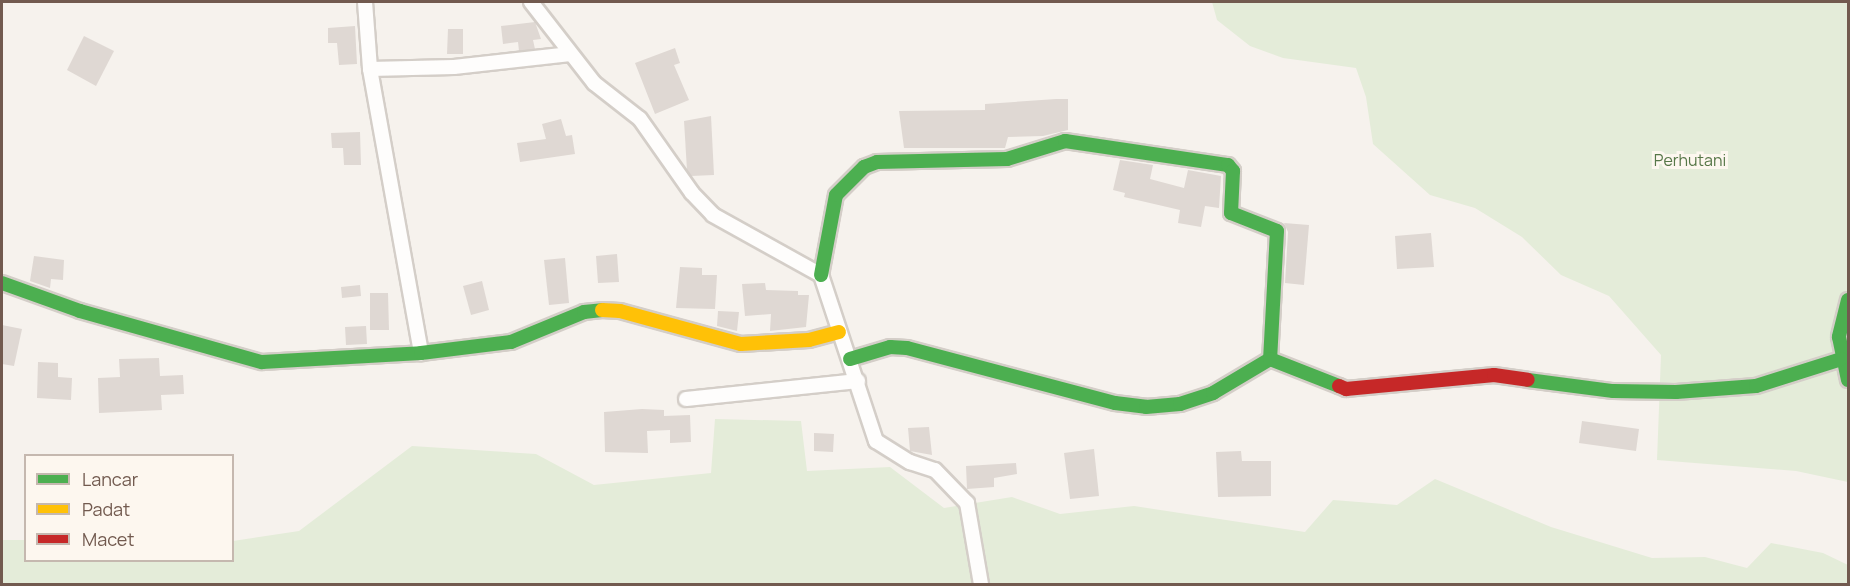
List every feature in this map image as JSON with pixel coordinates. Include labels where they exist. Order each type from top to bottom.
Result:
[{"type":"street","points":[[365,2],[370,69],[421,352]]},
{"type":"street","points":[[531,2],[594,83],[640,119],[692,193],[714,215],[821,275]]},
{"type":"street","points":[[370,69],[464,66],[570,54]]},
{"type":"street","points":[[981,585],[968,503],[935,471],[910,462],[876,441],[821,275],[836,195],[864,167],[878,162],[1007,159],[1065,141],[1228,165],[1233,171],[1231,213],[1277,231],[1270,359]]},
{"type":"street","points":[[2,284],[80,311],[262,362],[421,352],[511,342],[584,312],[600,310],[620,311],[741,344],[799,342],[839,332]]},
{"type":"street","points":[[1848,300],[1839,337],[1841,359],[1848,380]]},
{"type":"street","points":[[850,359],[890,347],[907,348],[1114,403],[1146,407],[1180,404],[1213,393],[1270,359]]},
{"type":"street","points":[[1270,359],[1346,389],[1494,375],[1613,392],[1676,392],[1756,386],[1841,359]]},
{"type":"street","points":[[686,399],[858,381]]},
{"type":"green space","name":"Perhutani","points":[[1212,2],[1848,2],[1848,482],[1796,471],[1657,460],[1661,355],[1609,296],[1561,275],[1522,237],[1475,208],[1430,195],[1373,144],[1366,97],[1356,68],[1283,58],[1250,46],[1217,20]]},
{"type":"green space","points":[[715,419],[801,421],[807,471],[890,467],[944,508],[1012,497],[1060,514],[1134,506],[1305,532],[1333,500],[1397,505],[1435,479],[1551,527],[1652,558],[1705,557],[1747,568],[1771,543],[1823,553],[1848,565],[1848,584],[2,584],[2,540],[24,540],[24,562],[234,562],[234,541],[299,531],[412,446],[536,454],[594,485],[711,473]]},
{"type":"building","points":[[535,22],[541,39],[533,40],[535,49],[519,51],[518,42],[503,44],[501,26]]},
{"type":"building","points":[[355,26],[357,64],[339,65],[337,43],[328,43],[328,28]]},
{"type":"building","points":[[448,29],[463,29],[463,54],[447,54]]},
{"type":"building","points":[[84,36],[114,51],[96,86],[67,70]]},
{"type":"building","points":[[675,48],[680,63],[674,65],[689,100],[655,114],[635,63]]},
{"type":"building","points":[[1068,99],[1068,130],[1043,136],[1008,137],[1005,148],[904,148],[899,111],[985,110],[985,104]]},
{"type":"building","points":[[711,116],[714,175],[691,176],[687,170],[684,121]]},
{"type":"building","points":[[561,119],[566,136],[572,135],[575,154],[520,162],[517,143],[546,139],[542,124]]},
{"type":"building","points":[[360,132],[361,165],[344,165],[343,148],[332,148],[331,133]]},
{"type":"building","points":[[1120,160],[1153,165],[1150,179],[1184,188],[1188,170],[1221,176],[1219,208],[1205,206],[1201,227],[1178,223],[1180,210],[1124,197],[1125,193],[1113,190]]},
{"type":"building","points":[[1284,223],[1309,225],[1304,285],[1285,283],[1288,232]]},
{"type":"building","points":[[1431,233],[1434,267],[1397,269],[1395,236]]},
{"type":"building","points":[[617,254],[619,282],[598,283],[596,256]]},
{"type":"building","points":[[34,256],[64,260],[63,280],[51,279],[50,288],[30,281]]},
{"type":"building","points":[[565,258],[569,303],[549,305],[544,260]]},
{"type":"building","points":[[680,267],[702,268],[702,275],[717,275],[715,309],[676,308]]},
{"type":"building","points":[[482,281],[489,310],[471,315],[463,286]]},
{"type":"building","points":[[765,283],[766,290],[798,291],[798,295],[809,295],[806,327],[770,331],[771,314],[745,316],[742,284]]},
{"type":"building","points":[[360,285],[361,296],[342,298],[341,287]]},
{"type":"building","points":[[370,293],[388,293],[389,330],[370,330]]},
{"type":"building","points":[[718,311],[739,312],[737,331],[717,326]]},
{"type":"building","points":[[2,325],[22,329],[14,366],[2,364]]},
{"type":"building","points":[[366,326],[367,344],[346,345],[345,327]]},
{"type":"building","points":[[159,358],[160,376],[183,375],[184,394],[161,395],[162,410],[99,413],[98,378],[120,377],[119,359]]},
{"type":"building","points":[[38,362],[58,363],[58,377],[72,378],[71,400],[37,398]]},
{"type":"building","points":[[664,410],[664,416],[690,415],[691,442],[670,443],[670,430],[647,431],[648,453],[605,452],[604,412]]},
{"type":"building","points":[[1582,421],[1639,429],[1636,451],[1579,443]]},
{"type":"building","points":[[929,427],[932,455],[910,451],[908,428]]},
{"type":"building","points":[[814,433],[834,434],[833,452],[814,451]]},
{"type":"building","points":[[1094,449],[1099,496],[1070,499],[1064,453]]},
{"type":"building","points":[[1241,451],[1242,461],[1271,461],[1271,496],[1218,497],[1216,452]]},
{"type":"building","points":[[1016,463],[1017,474],[994,478],[994,487],[967,489],[966,466]]},
{"type":"traffic: fast","points":[[821,275],[836,195],[864,167],[877,162],[1007,159],[1065,141],[1228,165],[1233,171],[1231,213],[1277,231],[1270,359]]},
{"type":"traffic: fast","points":[[2,283],[80,311],[262,362],[421,353],[511,342],[584,312],[602,310]]},
{"type":"traffic: fast","points":[[1848,300],[1839,337],[1848,380]]},
{"type":"traffic: fast","points":[[850,359],[890,347],[907,348],[1115,403],[1146,407],[1180,404],[1213,393],[1270,359],[1339,386]]},
{"type":"traffic: fast","points":[[1528,380],[1613,391],[1676,392],[1756,386],[1841,359]]},
{"type":"traffic: slow","points":[[602,310],[620,311],[741,344],[809,340],[839,332]]},
{"type":"traffic: jam","points":[[1339,386],[1346,389],[1494,375],[1528,380]]}]
